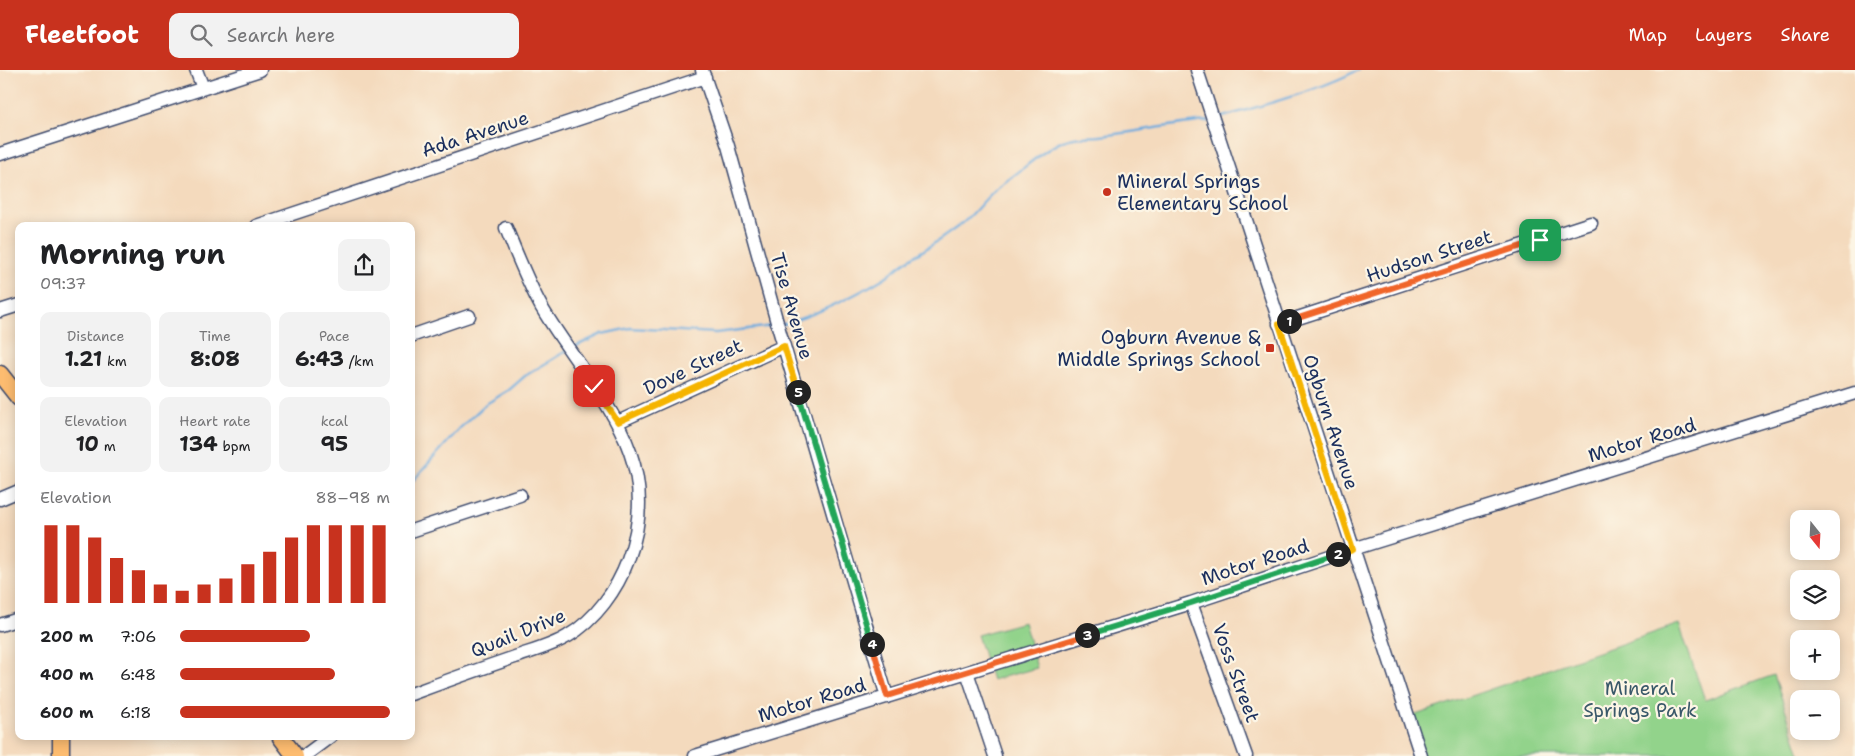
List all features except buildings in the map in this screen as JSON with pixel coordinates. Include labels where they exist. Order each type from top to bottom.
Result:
[{"type":"main road","points":[[0,374],[15,393]]},
{"type":"main road","points":[[61,740],[61,756]]},
{"type":"main road","points":[[283,740],[295,756]]},
{"type":"street","points":[[196,70],[203,88]]},
{"type":"street","points":[[0,154],[260,70]]},
{"type":"street","name":"Ogburn Avenue","points":[[1197,70],[1421,756]]},
{"type":"street","name":"Ada Avenue","points":[[268,222],[704,74]]},
{"type":"street","name":"Tise Avenue","points":[[704,74],[728,146],[784,346],[887,696]]},
{"type":"street","name":"Hudson Street","points":[[1279,324],[1591,223]]},
{"type":"street","name":"Quail Drive","points":[[415,693],[566,638],[588,620],[616,586],[629,560],[636,534],[639,514],[638,474],[618,422],[543,308],[506,228]]},
{"type":"street","points":[[0,312],[15,306]]},
{"type":"street","points":[[415,335],[469,316]]},
{"type":"street","name":"Dove Street","points":[[618,422],[784,346]]},
{"type":"street","name":"Motor Road","points":[[696,756],[1191,603],[1353,549],[1855,393]]},
{"type":"street","points":[[0,499],[15,493]]},
{"type":"street","points":[[415,530],[520,495]]},
{"type":"street","name":"Voss Street","points":[[1191,603],[1246,756]]},
{"type":"street","points":[[0,625],[15,620]]},
{"type":"street","points":[[967,672],[995,756]]},
{"type":"street","points":[[304,756],[326,740]]},
{"type":"green space","points":[[1024,622],[1037,668],[992,680],[977,635]]},
{"type":"green space","name":"Mineral Springs Park","points":[[1679,624],[1705,700],[1774,675],[1790,723],[1790,740],[1796,740],[1801,756],[1423,756],[1410,717]]},
{"type":"waterway","points":[[1217,119],[1289,98],[1358,70]]},
{"type":"waterway","points":[[781,325],[834,305],[884,278],[964,222],[999,186],[1040,155],[1067,139],[1209,121]]},
{"type":"waterway","points":[[574,347],[602,334],[630,328],[716,333],[773,326]]},
{"type":"waterway","points":[[415,479],[461,427],[486,404],[509,390],[525,376],[566,351]]},
{"type":"place","name":"Mineral Springs Elementary School","points":[[1107,192]]},
{"type":"place","name":"Ogburn Avenue & Middle Springs School","points":[[1270,348]]},
{"type":"route","points":[[594,386],[618,422],[784,346],[887,696],[1191,603],[1353,549],[1279,324],[1540,240]]}]
